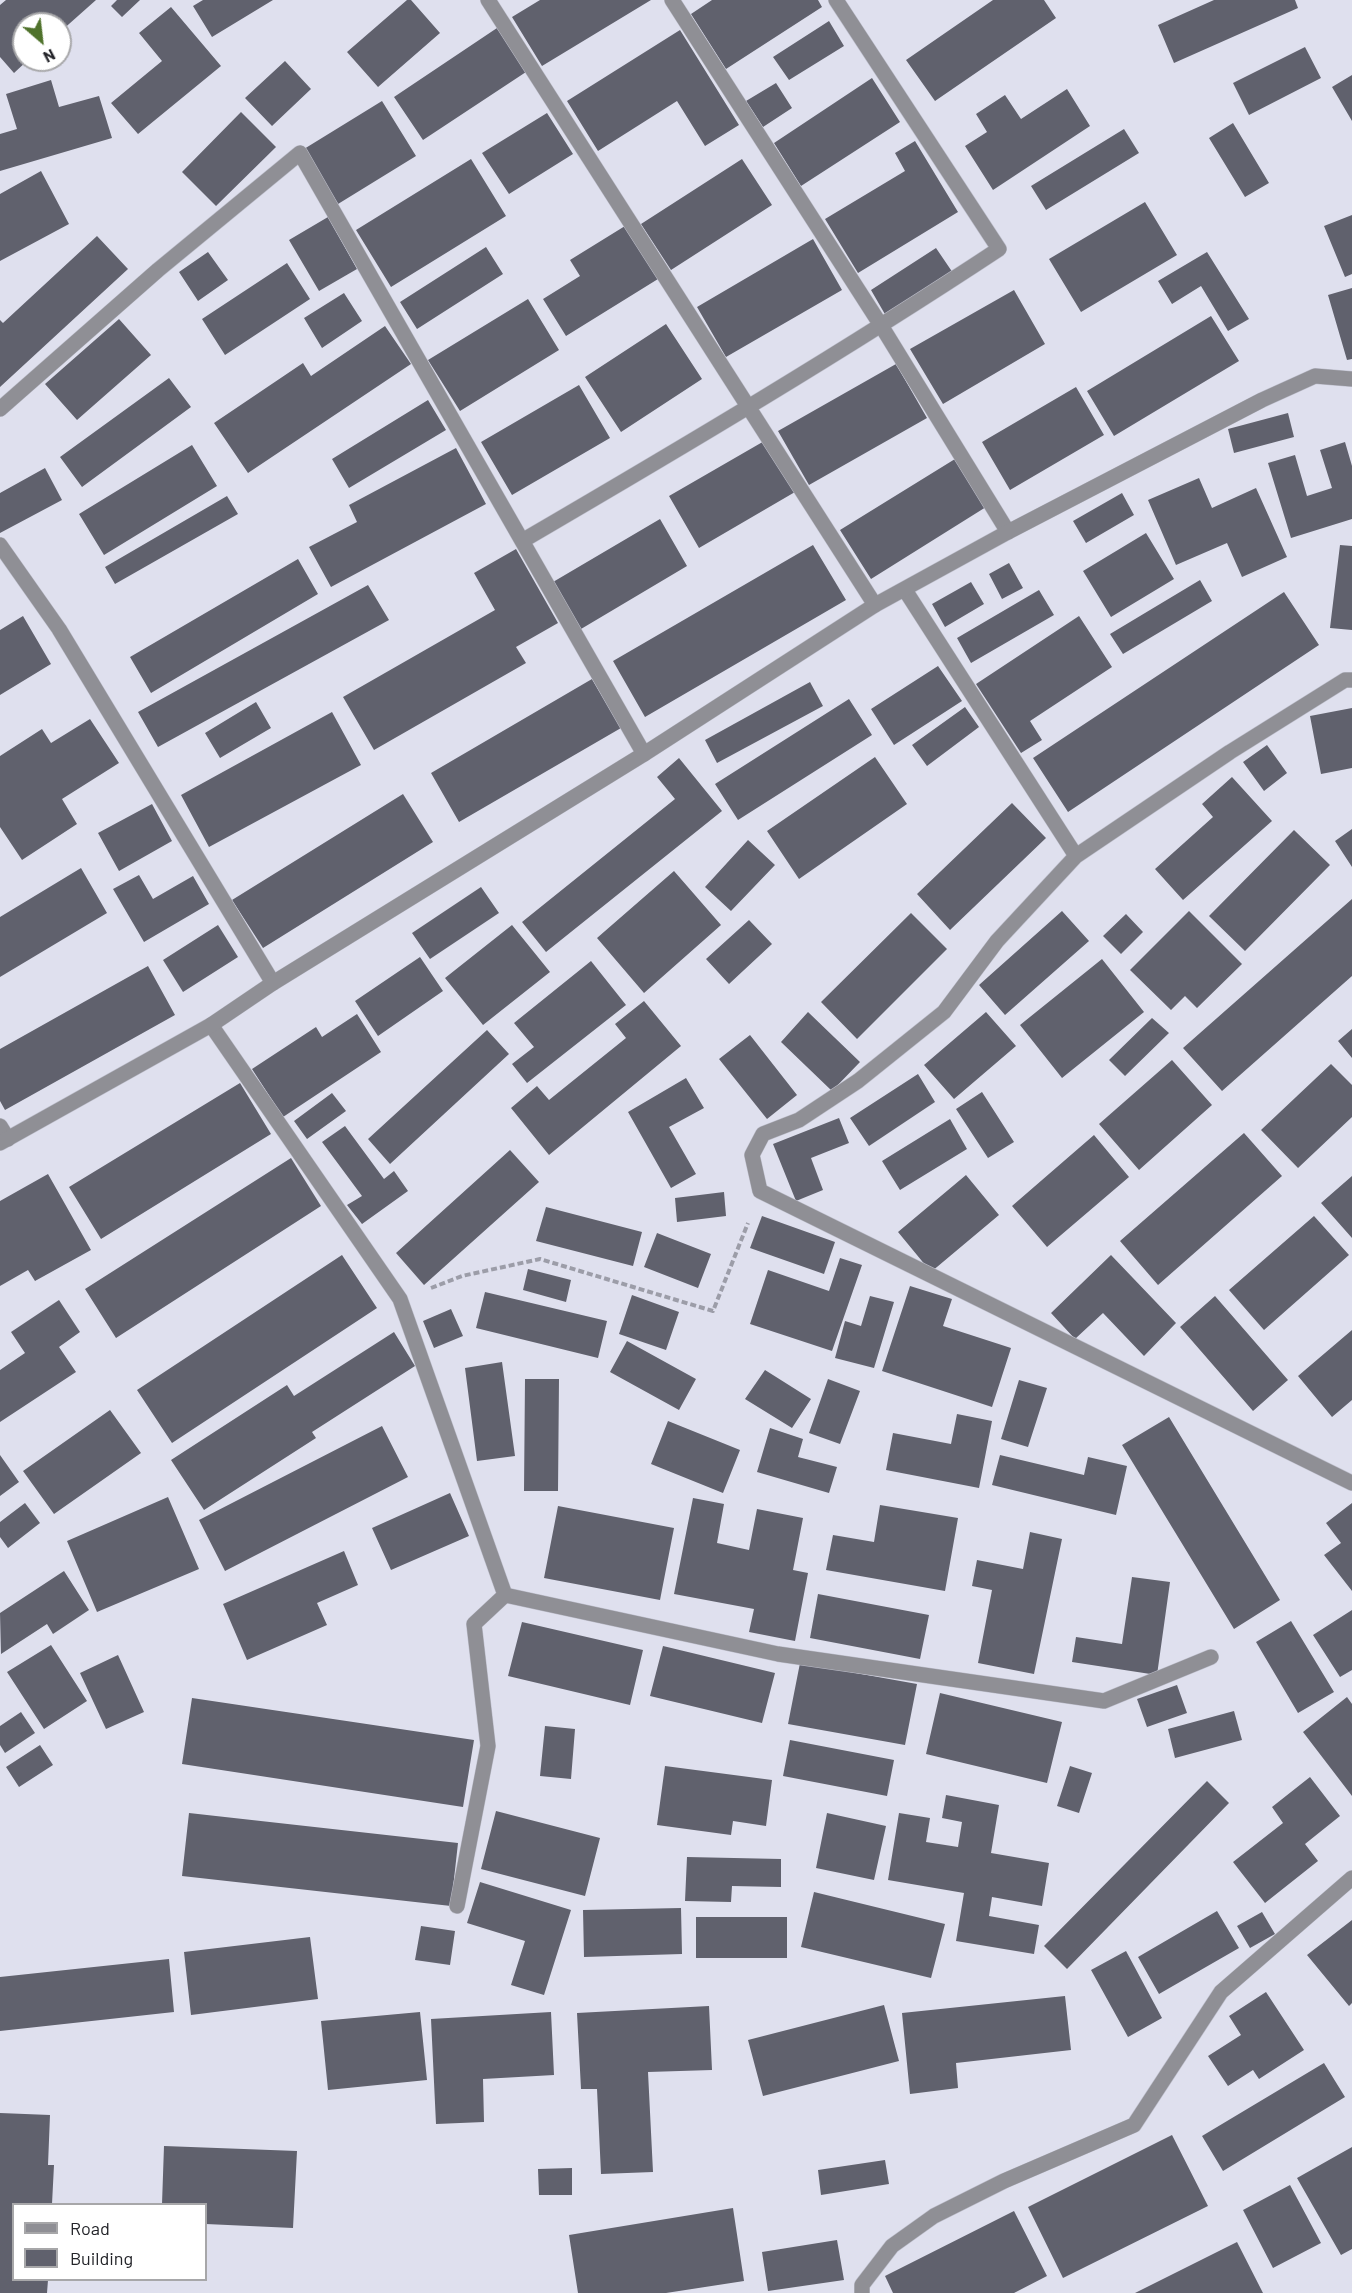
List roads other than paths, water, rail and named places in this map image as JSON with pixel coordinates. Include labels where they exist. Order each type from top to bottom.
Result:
[{"type":"street","points":[[489,0],[875,605]]},
{"type":"street","points":[[672,0],[882,327],[1008,532]]},
{"type":"street","points":[[522,541],[882,327],[999,249],[836,0]]},
{"type":"street","points":[[0,409],[158,270],[300,153],[644,754]]},
{"type":"street","points":[[2,1136],[211,1025],[273,983],[644,754],[875,605],[1008,532],[1262,400],[1315,375],[1352,379]]},
{"type":"street","points":[[0,545],[59,629],[273,983]]},
{"type":"street","points":[[904,590],[1076,856]]},
{"type":"street","points":[[1352,680],[1345,680],[1230,752],[1076,856],[997,941],[944,1011],[858,1081],[799,1120],[763,1134],[752,1155],[760,1191],[1352,1483]]},
{"type":"street","points":[[211,1025],[400,1299],[505,1595]]},
{"type":"street","points":[[505,1595],[778,1654],[1104,1701],[1211,1657]]},
{"type":"street","points":[[457,1906],[488,1746],[474,1624],[505,1595]]},
{"type":"street","points":[[862,2293],[862,2285],[892,2246],[934,2216],[1004,2181],[1134,2125],[1221,1992],[1352,1878]]}]
